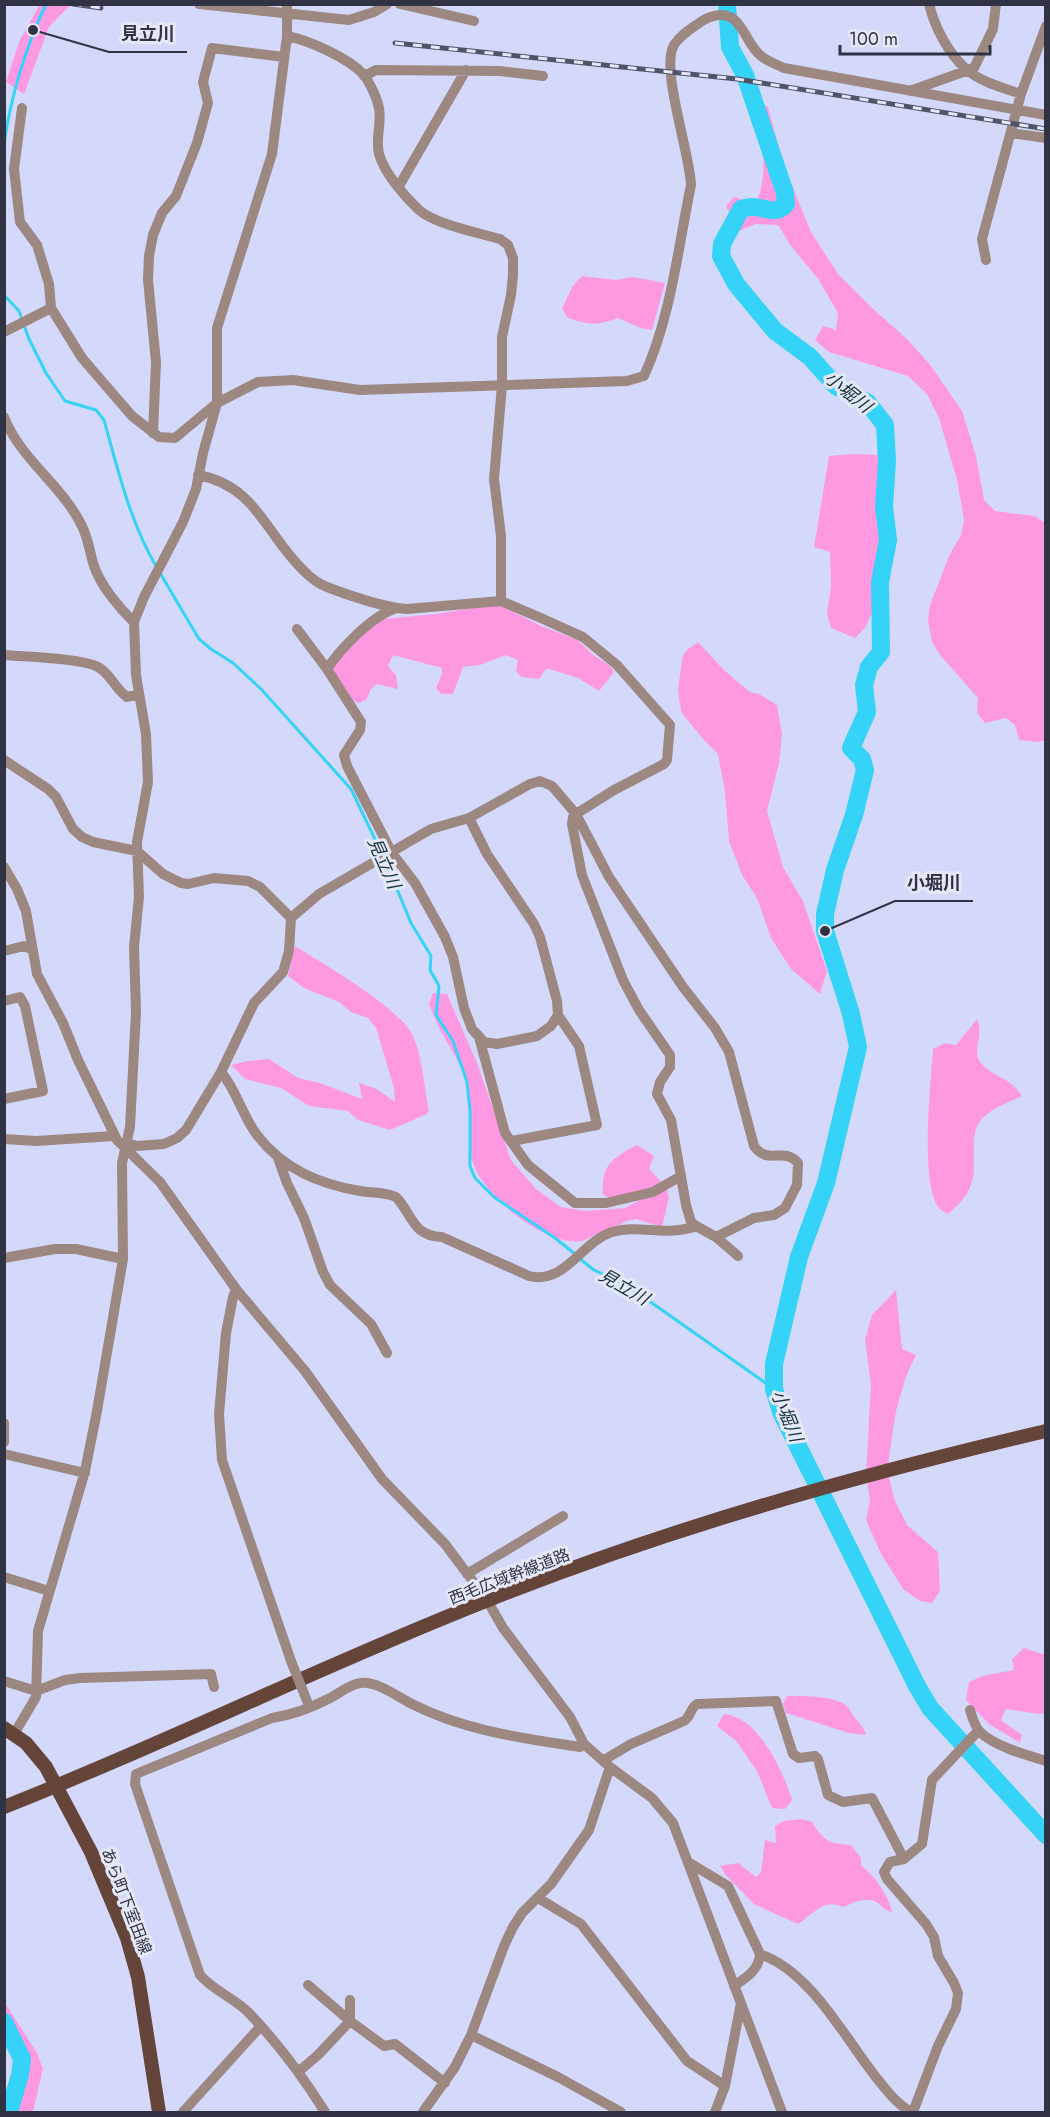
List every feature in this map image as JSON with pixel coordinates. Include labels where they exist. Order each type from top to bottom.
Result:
[{"type":"main road","name":"西毛広域幹線道路","points":[[4,1807],[57,1786],[332,1664],[487,1600],[662,1537],[780,1499],[915,1462],[1046,1431]]},
{"type":"main road","name":"あら町下室田線","points":[[9,1731],[33,1750],[57,1786],[91,1852],[133,1957],[159,2112]]},
{"type":"street","points":[[199,4],[287,9],[349,20],[374,12],[387,4]]},
{"type":"street","points":[[400,4],[431,13],[474,21]]},
{"type":"street","points":[[928,4],[942,39],[966,70],[1021,94]]},
{"type":"street","points":[[909,91],[974,68],[993,29],[996,4]]},
{"type":"street","points":[[9,1731],[36,1697],[37,1638],[85,1473],[123,1259],[122,1163],[130,1127],[136,1012],[134,947],[140,897],[137,851],[148,782],[146,734],[136,675],[134,622],[191,505],[217,403],[217,328],[272,154],[284,57],[287,9]]},
{"type":"street","points":[[22,108],[14,169],[20,222],[37,245],[49,284],[51,308],[82,358],[132,416],[159,437],[175,438],[217,403],[258,382],[293,380],[360,390],[627,381],[644,376],[653,356],[665,312],[691,185],[686,151],[671,88],[673,46],[687,31],[705,19],[719,15],[732,18],[759,55],[784,68],[1046,115]]},
{"type":"street","points":[[986,260],[982,238],[1021,94],[1046,26]]},
{"type":"street","points":[[286,36],[298,38],[335,55],[354,66],[364,76],[379,108],[377,142],[380,157],[389,174],[420,211],[431,218],[500,239],[508,245],[513,258],[511,296],[502,338],[502,385],[494,479],[501,536],[501,601]]},
{"type":"street","points":[[153,433],[156,362],[148,280],[149,256],[153,235],[162,213],[176,196],[208,103],[203,82],[212,48],[284,57]]},
{"type":"street","points":[[364,76],[376,70],[500,70],[543,76]]},
{"type":"street","points":[[399,186],[466,70]]},
{"type":"street","points":[[1011,133],[1046,138]]},
{"type":"street","points":[[4,332],[51,308]]},
{"type":"street","points":[[4,417],[10,432],[27,456],[45,475],[83,527],[101,581],[134,622]]},
{"type":"street","points":[[198,475],[227,483],[249,500],[287,552],[306,573],[325,586],[394,609],[501,601],[583,637],[617,665],[670,725],[667,760],[664,764],[614,790],[576,814],[572,824],[582,875],[630,997],[670,1055],[670,1067],[660,1082],[657,1094],[671,1120],[691,1222],[716,1237],[738,1256]]},
{"type":"street","points":[[327,669],[335,656],[356,636],[385,612],[394,609]]},
{"type":"street","points":[[297,629],[362,722],[360,730],[346,749],[345,760],[387,856],[415,883],[445,937],[453,957],[464,1008],[472,1029],[484,1041],[496,1044],[537,1036],[551,1026],[558,1015]]},
{"type":"street","points":[[4,655],[83,663],[97,667],[112,681],[119,692],[127,697],[139,694]]},
{"type":"street","points":[[4,760],[56,796],[73,829],[82,837],[93,842],[137,851],[163,874],[181,883],[214,878],[248,881],[260,887],[291,918]]},
{"type":"street","points":[[126,1147],[164,1144],[177,1138],[186,1130],[221,1071],[254,1003],[284,972],[289,951],[291,918],[319,894],[432,829],[469,818],[530,784],[540,781],[552,786],[576,814],[609,877],[683,987],[715,1028],[729,1052],[754,1146],[759,1153],[766,1156],[788,1156],[798,1163],[797,1185],[785,1208],[774,1215],[754,1218],[716,1237]]},
{"type":"street","points":[[469,818],[488,854],[534,924],[540,937],[557,1001],[558,1015],[579,1046],[597,1125],[512,1141]]},
{"type":"street","points":[[4,867],[26,911],[37,974],[63,1023],[114,1136],[160,1182],[236,1289],[305,1371],[382,1479],[446,1544],[487,1600],[503,1628],[570,1717],[584,1744],[660,1806],[673,1823],[782,2112]]},
{"type":"street","points":[[4,951],[24,946],[31,949]]},
{"type":"street","points":[[4,1001],[20,997],[25,1006],[43,1091],[4,1099]]},
{"type":"street","points":[[478,1037],[505,1132],[528,1165],[574,1203],[606,1203],[653,1192],[681,1176]]},
{"type":"street","points":[[221,1071],[236,1093],[256,1134],[278,1158],[312,1179],[331,1185],[396,1197],[414,1225],[420,1230],[431,1236],[442,1236],[530,1276],[544,1279],[552,1277],[581,1252],[612,1232],[679,1231],[696,1226]]},
{"type":"street","points":[[4,1139],[36,1141],[114,1136]]},
{"type":"street","points":[[278,1158],[330,1285],[371,1324],[387,1353]]},
{"type":"street","points":[[4,1258],[55,1249],[76,1249],[123,1259]]},
{"type":"street","points":[[236,1289],[226,1333],[219,1414],[222,1460],[291,1661],[309,1703]]},
{"type":"street","points":[[4,1423],[4,1442]]},
{"type":"street","points":[[4,1454],[85,1473]]},
{"type":"street","points":[[467,1574],[563,1516]]},
{"type":"street","points":[[4,1577],[49,1591]]},
{"type":"street","points":[[4,1681],[36,1691],[65,1680],[80,1678],[211,1674],[213,1687]]},
{"type":"street","points":[[325,2112],[298,2072],[247,2011],[205,1981],[198,1970],[134,1779],[140,1771],[272,1718],[290,1715],[309,1703],[360,1683],[370,1683],[425,1711],[481,1730],[580,1747],[584,1744]]},
{"type":"street","points":[[423,2112],[445,2083],[471,2035],[504,1946],[522,1913],[551,1884],[589,1830],[607,1763],[632,1744],[688,1719],[693,1707],[698,1704],[776,1701],[793,1754],[799,1758],[815,1756],[818,1759],[828,1795],[843,1802],[872,1798],[903,1859]]},
{"type":"street","points":[[970,1710],[978,1731],[1009,1748],[1046,1761]]},
{"type":"street","points":[[760,1954],[775,1959],[810,1989],[862,2061],[899,2105],[912,2112],[938,2046],[956,2009],[958,1994],[938,1956],[934,1937],[926,1924],[887,1879],[884,1872],[890,1862],[903,1859],[922,1844],[932,1780],[978,1731]]},
{"type":"street","points":[[688,1862],[711,1878],[728,1886],[760,1954],[760,1960],[752,1973],[734,1986]]},
{"type":"street","points":[[538,1898],[581,1924],[687,2061],[725,2086]]},
{"type":"street","points":[[308,1985],[384,2046],[394,2044],[445,2083]]},
{"type":"street","points":[[298,2072],[351,2021],[350,2000]]},
{"type":"street","points":[[715,2112],[725,2086],[741,2002]]},
{"type":"street","points":[[183,2112],[260,2027]]},
{"type":"street","points":[[471,2035],[558,2077],[621,2112]]},
{"type":"shaded area","points":[[40,4],[70,5],[49,27],[24,94],[6,82],[19,42]]},
{"type":"shaded area","points":[[762,104],[768,107],[783,163],[811,232],[838,274],[907,339],[931,366],[962,411],[976,456],[984,500],[995,511],[1035,516],[1045,523],[1045,740],[1038,742],[1019,740],[1015,725],[1006,718],[985,723],[977,713],[978,698],[940,655],[932,642],[928,620],[930,605],[949,556],[961,535],[964,520],[957,480],[939,418],[927,394],[908,376],[829,352],[815,340],[823,326],[836,330],[838,313],[818,279],[791,246],[778,225],[756,224],[738,231],[726,206],[734,197],[756,204],[763,178]]},
{"type":"shaded area","points":[[582,276],[616,280],[633,277],[665,283],[652,330],[618,318],[593,324],[568,318],[562,309],[572,287]]},
{"type":"shaded area","points":[[882,455],[878,505],[882,538],[873,611],[865,628],[855,638],[831,628],[827,614],[831,586],[830,552],[814,547],[829,456]]},
{"type":"shaded area","points":[[498,604],[541,626],[578,640],[614,672],[599,691],[578,678],[549,669],[546,669],[539,679],[521,677],[516,671],[518,660],[506,655],[480,665],[463,667],[453,694],[441,694],[436,688],[442,668],[393,655],[388,666],[396,675],[398,689],[377,684],[371,689],[366,700],[358,703],[345,693],[335,677],[333,666],[358,638],[383,619],[436,614]]},
{"type":"shaded area","points":[[698,642],[724,670],[750,692],[759,694],[777,705],[782,734],[779,763],[767,811],[783,867],[803,901],[827,971],[820,994],[791,969],[771,938],[757,898],[742,875],[729,841],[725,792],[718,754],[681,712],[678,689],[683,655]]},
{"type":"shaded area","points":[[295,946],[361,988],[407,1026],[414,1038],[419,1056],[429,1111],[427,1114],[390,1130],[358,1120],[348,1111],[309,1106],[281,1088],[245,1079],[231,1065],[269,1059],[298,1078],[320,1083],[362,1099],[359,1083],[377,1089],[395,1102],[394,1088],[376,1028],[368,1018],[351,1012],[339,1002],[304,988],[288,976]]},
{"type":"shaded area","points":[[433,993],[447,994],[477,1063],[511,1160],[536,1189],[561,1207],[586,1211],[625,1208],[640,1200],[620,1201],[603,1195],[604,1176],[606,1169],[615,1159],[637,1145],[654,1156],[649,1169],[666,1187],[669,1197],[662,1227],[636,1219],[582,1241],[567,1241],[532,1227],[500,1201],[486,1186],[471,1157],[466,1083],[460,1065],[440,1030],[429,1004]]},
{"type":"shaded area","points":[[977,1019],[979,1059],[987,1069],[1012,1085],[1022,1096],[994,1109],[981,1120],[975,1135],[971,1185],[964,1197],[948,1214],[940,1209],[934,1198],[928,1158],[933,1049],[945,1043],[956,1045]]},
{"type":"shaded area","points":[[896,1290],[902,1349],[916,1355],[906,1376],[896,1411],[887,1471],[895,1501],[907,1525],[938,1552],[940,1591],[932,1603],[920,1601],[903,1589],[881,1554],[866,1520],[870,1500],[866,1475],[871,1385],[865,1340],[872,1315]]},
{"type":"shaded area","points":[[1024,1648],[1045,1655],[1045,1713],[1006,1709],[1001,1720],[1022,1735],[1020,1743],[989,1724],[966,1700],[969,1682],[982,1676],[1014,1670],[1012,1659]]},
{"type":"shaded area","points":[[787,1696],[819,1697],[843,1703],[866,1735],[849,1733],[786,1713],[783,1704]]},
{"type":"shaded area","points":[[724,1714],[737,1717],[748,1725],[768,1747],[783,1775],[792,1800],[785,1809],[772,1808],[757,1771],[736,1741],[717,1726]]},
{"type":"shaded area","points":[[802,1819],[812,1822],[824,1838],[851,1845],[861,1858],[861,1865],[872,1875],[884,1893],[892,1912],[872,1900],[855,1902],[843,1907],[830,1904],[814,1911],[798,1924],[754,1904],[725,1874],[720,1866],[738,1863],[756,1877],[761,1872],[765,1840],[776,1843],[775,1826],[784,1821]]},
{"type":"shaded area","points":[[5,2003],[37,2053],[43,2069],[33,2112],[5,2112],[14,2073],[15,2055],[5,2030]]},
{"type":"waterway","name":"見立川","points":[[4,145],[10,109],[20,73],[46,4]]},
{"type":"waterway","name":"小堀川","points":[[727,4],[730,47],[745,75],[785,193],[786,204],[778,210],[752,207],[741,209],[722,244],[721,256],[736,284],[775,331],[810,357],[836,386],[868,403],[885,425],[887,461],[884,507],[888,540],[880,582],[881,652],[869,667],[864,685],[867,712],[851,748],[862,759],[865,770],[854,815],[835,870],[825,914],[825,931],[851,1014],[858,1047],[826,1183],[799,1257],[774,1364],[774,1389],[781,1412],[930,1708],[1046,1835]]},
{"type":"waterway","name":"見立川","points":[[4,295],[19,311],[29,339],[46,373],[65,401],[96,410],[104,420],[132,514],[157,568]]},
{"type":"waterway","name":"見立川","points":[[160,573],[199,639],[233,663],[261,689],[351,789],[382,854]]},
{"type":"waterway","name":"見立川","points":[[385,860],[411,923],[431,956],[430,970],[439,986],[436,1015],[453,1041],[467,1082],[470,1111],[470,1166],[475,1178],[494,1197],[575,1254]]},
{"type":"waterway","name":"見立川","points":[[580,1259],[594,1270],[625,1284],[774,1389]]},
{"type":"waterway","points":[[4,2022],[22,2059],[20,2075],[9,2112]]},
{"type":"railway","points":[[73,4],[101,8]]},
{"type":"railway","points":[[395,43],[737,79],[1046,129]]},
{"type":"place","name":"見立川","points":[[33,30]]},
{"type":"place","name":"小堀川","points":[[825,931]]}]
